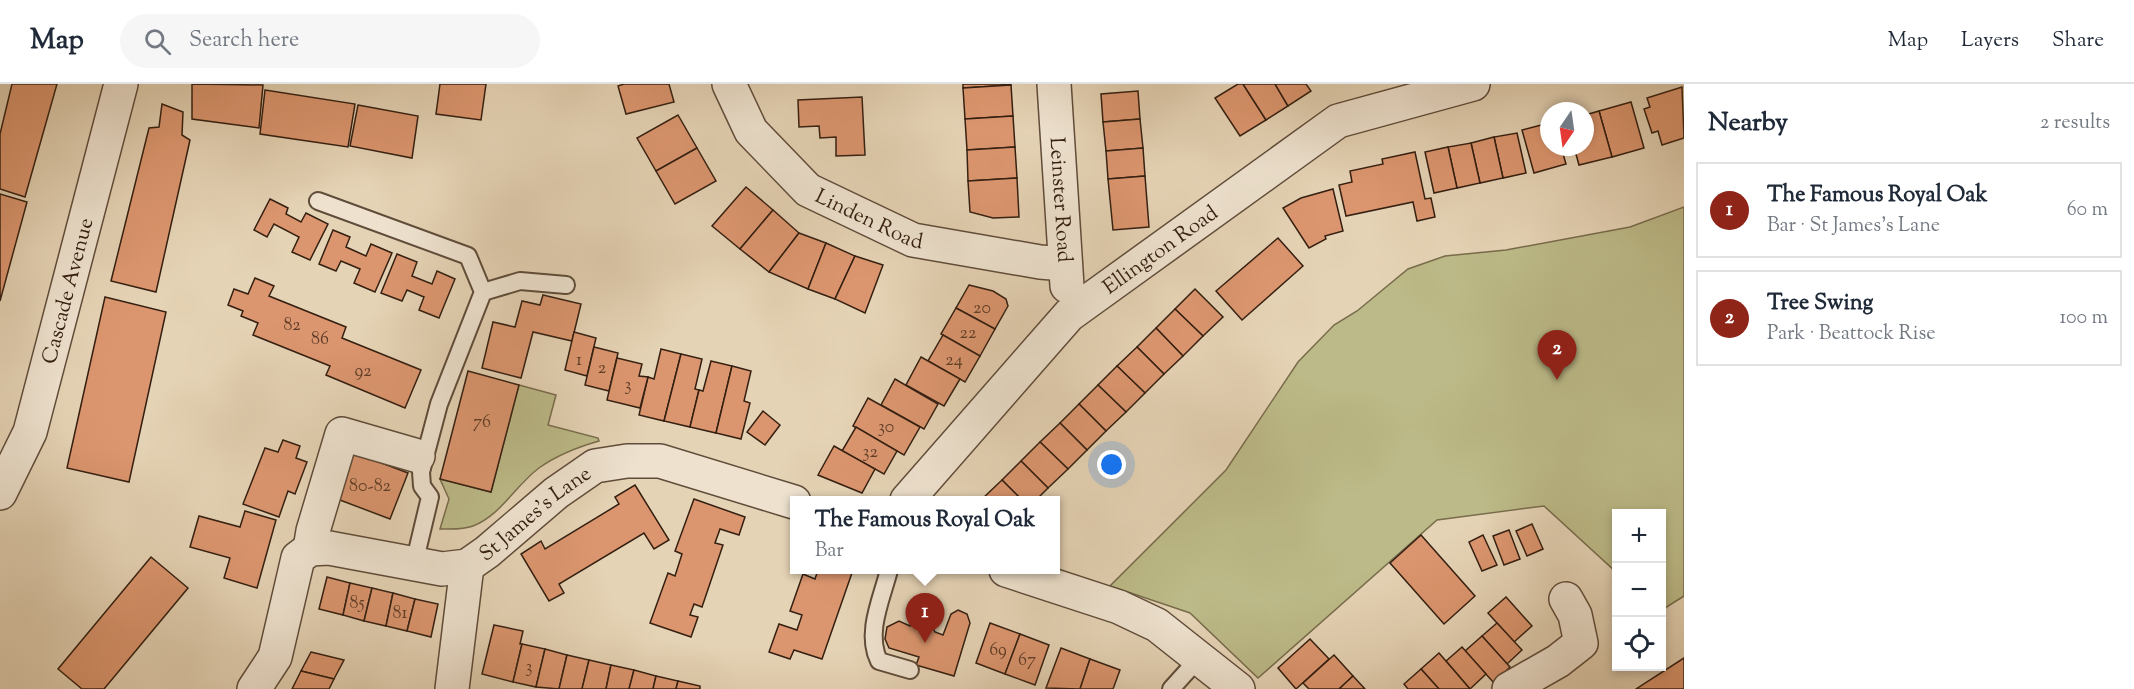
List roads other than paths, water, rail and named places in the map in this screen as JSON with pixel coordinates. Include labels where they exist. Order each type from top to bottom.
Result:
[{"type":"street","name":"Cascade Avenue","points":[[0,493],[30,432],[121,84]]},
{"type":"street","name":"Linden Road","points":[[729,84],[751,131],[808,190],[913,240],[1040,262],[1065,264]]},
{"type":"street","name":"Leinster Road","points":[[1054,84],[1069,315]]},
{"type":"street","name":"Ellington Road","points":[[911,496],[1069,315],[1338,121],[1473,84]]},
{"type":"street","points":[[254,689],[275,657],[298,558],[310,549],[313,531],[342,434],[418,456]]},
{"type":"street","name":"St James's Lane","points":[[310,549],[329,548],[442,569],[467,566],[488,552],[556,494],[595,466],[627,461],[660,461],[790,500]]},
{"type":"street","points":[[452,689],[467,566]]},
{"type":"street","points":[[1018,574],[1119,607],[1157,625],[1238,689]]},
{"type":"street","points":[[1509,689],[1558,661],[1581,643],[1575,615],[1566,599]]},
{"type":"lane","points":[[318,201],[468,256],[483,292],[439,404],[421,472],[422,486],[430,497],[414,564]]},
{"type":"lane","points":[[483,292],[520,280],[566,285]]},
{"type":"lane","points":[[888,574],[872,640],[873,650],[879,661],[910,670]]},
{"type":"lane","points":[[1171,689],[1199,658]]},
{"type":"place","name":"Tree Swing","points":[[1557,380]]},
{"type":"place","name":"The Famous Royal Oak","points":[[925,643]]}]
